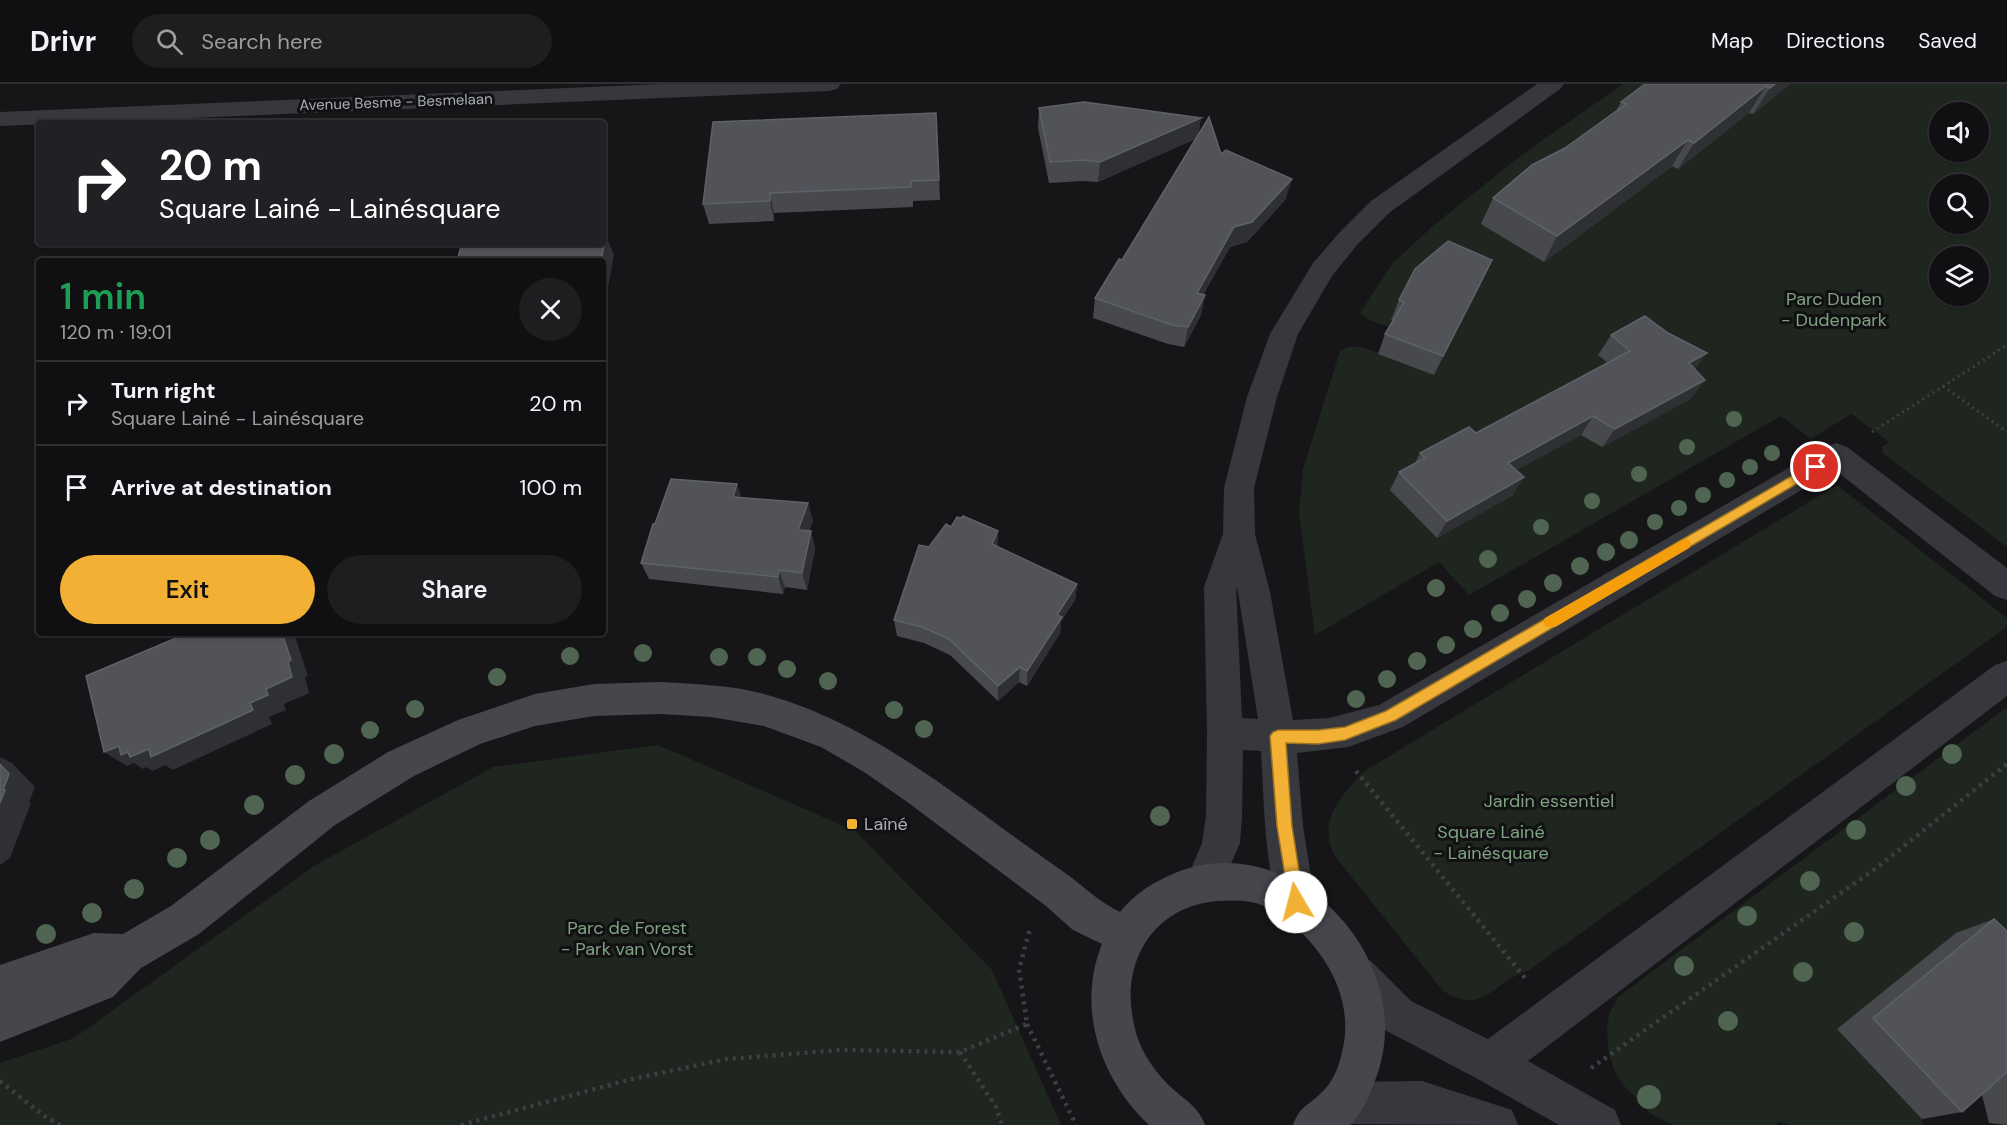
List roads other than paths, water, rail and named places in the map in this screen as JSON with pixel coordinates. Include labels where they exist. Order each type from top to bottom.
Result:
[{"type":"main road","points":[[0,1022],[99,983],[127,954],[185,920],[322,813],[402,764],[471,731],[535,710],[594,700],[660,698],[711,701],[764,710],[834,736],[877,759],[1060,893],[1087,916],[1126,935]]},
{"type":"main road","points":[[1182,1125],[1146,1094],[1122,1054],[1110,1011],[1112,970],[1126,935],[1146,909],[1174,891],[1205,881],[1251,883],[1296,902],[1332,933],[1357,975],[1367,1020],[1361,1064],[1328,1114]]},
{"type":"main road","points":[[0,985],[94,953],[127,954]]},
{"type":"street","name":"Avenue Besme - Besmelaan","points":[[0,119],[829,84]]},
{"type":"street","points":[[1296,902],[1284,826],[1278,736],[1254,592],[1239,534],[1239,488],[1262,397],[1284,334],[1322,270],[1348,239],[1380,207],[1552,84]]},
{"type":"street","points":[[1225,733],[1318,737],[1345,733],[1391,716],[1836,455],[2007,586]]},
{"type":"street","points":[[1205,881],[1221,843],[1225,733],[1220,587],[1239,534]]},
{"type":"street","points":[[1491,1063],[2007,676]]},
{"type":"street","points":[[1357,975],[1397,1015],[1491,1063],[1600,1125]]},
{"type":"street","points":[[1328,1114],[1422,1102],[1497,1125]]},
{"type":"place","name":"Laîné","points":[[852,824]]},
{"type":"park label","name":"Parc Duden - Dudenpark","points":[[1834,309]]},
{"type":"park label","name":"Jardin essentiel","points":[[1549,801]]},
{"type":"park label","name":"Square Lainé - Lainésquare","points":[[1491,842]]},
{"type":"park label","name":"Parc de Forest - Park van Vorst","points":[[627,938]]}]
